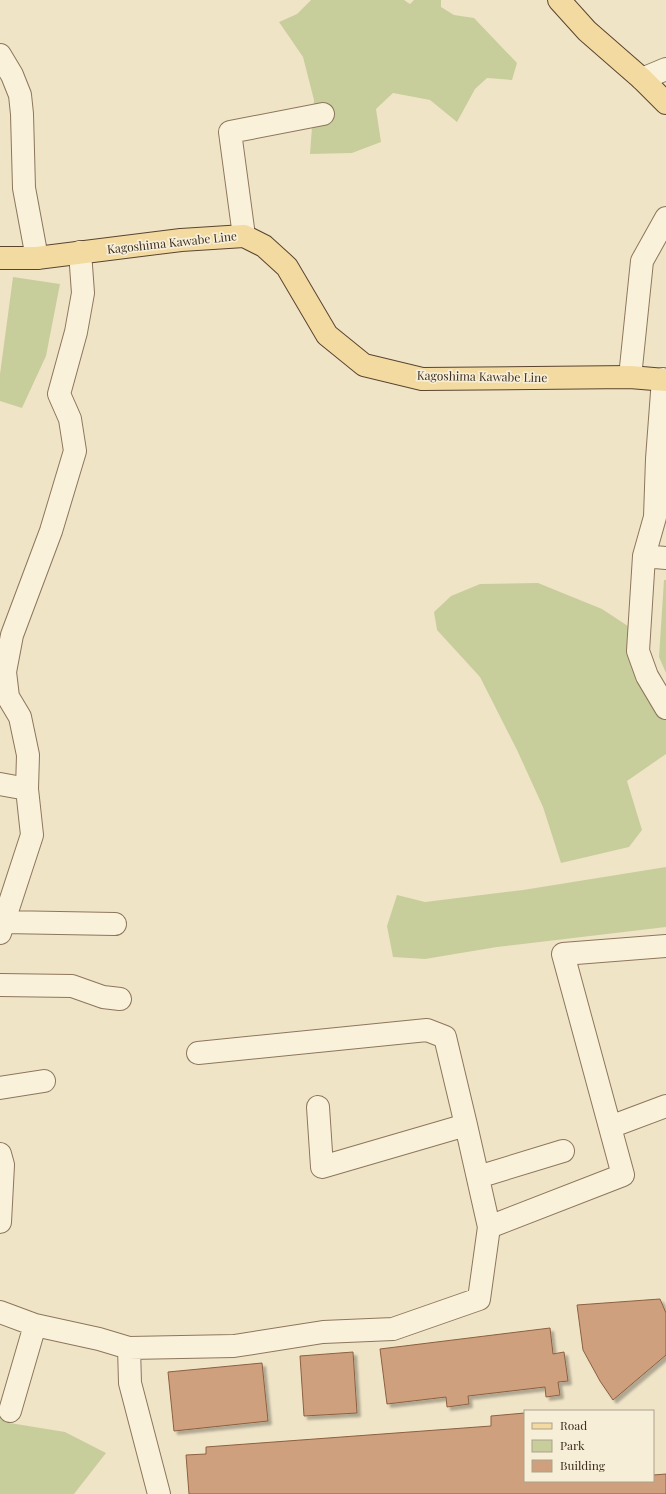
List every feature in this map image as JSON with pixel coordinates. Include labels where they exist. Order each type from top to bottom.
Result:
[{"type":"main road","points":[[559,0],[587,31],[642,79],[666,103]]},
{"type":"main road","name":"Kagoshima Kawabe Line","points":[[0,258],[37,258],[181,240],[244,236],[264,246],[287,267],[327,335],[364,365],[422,379],[630,377],[664,380]]},
{"type":"street","points":[[0,56],[12,74],[20,95],[24,188],[37,258]]},
{"type":"street","points":[[642,79],[666,69]]},
{"type":"street","points":[[244,236],[230,132],[323,114]]},
{"type":"street","points":[[630,377],[642,261],[666,218]]},
{"type":"street","points":[[80,252],[83,293],[76,332],[59,394],[70,419],[75,451],[51,531],[12,635],[5,672],[8,697],[20,717],[28,755],[27,789],[32,835],[2,928],[115,924]]},
{"type":"street","points":[[664,380],[662,459],[655,517],[644,556],[638,652],[647,676],[666,708]]},
{"type":"street","points":[[644,556],[666,558]]},
{"type":"street","points":[[0,784],[27,789]]},
{"type":"street","points":[[488,1227],[623,1175],[563,954],[666,946]]},
{"type":"street","points":[[0,985],[72,986],[103,997],[120,999]]},
{"type":"street","points":[[0,1312],[35,1325],[99,1339],[129,1348],[234,1346],[323,1332],[393,1329],[479,1299],[488,1227],[478,1177],[445,1037],[427,1030],[198,1053]]},
{"type":"street","points":[[0,1088],[44,1081]]},
{"type":"street","points":[[610,1127],[666,1106]]},
{"type":"street","points":[[318,1107],[322,1167],[466,1125]]},
{"type":"street","points":[[478,1177],[563,1151]]},
{"type":"street","points":[[0,1154],[3,1165],[0,1222]]},
{"type":"street","points":[[10,1411],[35,1325]]},
{"type":"street","points":[[129,1348],[130,1383],[159,1494]]},
{"type":"green space","points":[[311,0],[404,0],[410,4],[414,0],[441,0],[441,7],[454,15],[474,18],[517,63],[512,80],[487,78],[475,89],[457,122],[430,100],[393,93],[376,109],[381,142],[352,153],[310,154],[314,100],[303,57],[279,22],[297,14]]},
{"type":"green space","points":[[13,277],[60,284],[46,356],[22,408],[0,401],[0,374]]},
{"type":"green space","points":[[664,580],[666,580],[666,673],[659,657]]},
{"type":"green space","points":[[538,583],[602,609],[634,630],[666,711],[666,754],[627,781],[642,830],[629,847],[561,863],[543,807],[517,750],[480,677],[437,630],[434,612],[451,596],[480,584]]},
{"type":"green space","points":[[666,867],[666,927],[497,947],[425,959],[393,957],[387,926],[397,895],[425,902],[523,890]]},
{"type":"green space","points":[[0,1413],[10,1423],[65,1432],[106,1453],[74,1494],[0,1494]]},
{"type":"building","points":[[660,1299],[666,1313],[666,1355],[613,1400],[600,1381],[583,1350],[577,1305]]},
{"type":"building","points":[[550,1328],[553,1354],[564,1352],[568,1381],[558,1382],[560,1395],[546,1397],[545,1387],[468,1396],[469,1404],[447,1407],[446,1397],[387,1404],[380,1349]]},
{"type":"building","points":[[353,1352],[357,1413],[304,1416],[300,1356]]},
{"type":"building","points":[[262,1363],[268,1421],[174,1431],[168,1372]]},
{"type":"building","points":[[524,1413],[524,1482],[654,1482],[654,1475],[666,1474],[666,1494],[189,1494],[186,1455],[206,1454],[206,1447],[491,1426],[491,1416]]}]
